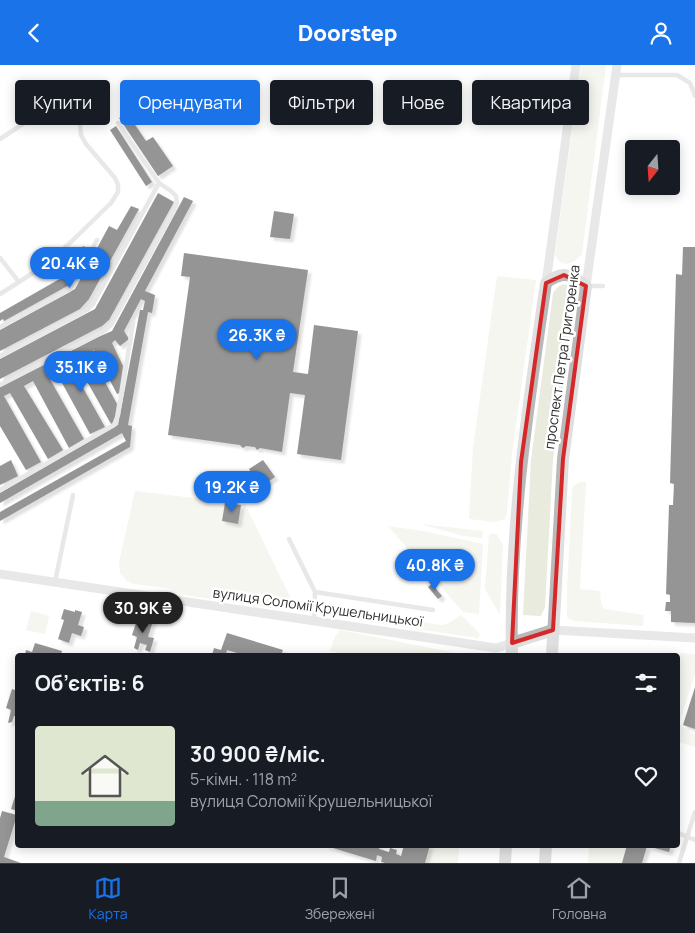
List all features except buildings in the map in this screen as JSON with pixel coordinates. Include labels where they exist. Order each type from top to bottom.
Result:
[{"type":"street","points":[[546,283],[576,65]]},
{"type":"street","name":"проспект Петра Григоренка","points":[[552,653],[563,459],[617,65]]},
{"type":"street","points":[[546,283],[558,275],[564,275],[578,279],[586,286]]},
{"type":"street","name":"проспект Петра Григоренка","points":[[512,649],[514,570],[521,462],[546,283]]},
{"type":"street","name":"вулиця Соломії Крушельницької","points":[[0,574],[512,649]]},
{"type":"street","points":[[512,649],[553,630],[695,638]]},
{"type":"street","points":[[505,863],[506,848]]},
{"type":"street","points":[[545,863],[546,848]]},
{"type":"lane","points":[[616,75],[677,75],[690,83],[695,96]]},
{"type":"lane","points":[[0,139],[50,106],[57,104],[68,109],[77,117],[81,135],[86,144],[115,178],[118,185],[118,192],[111,203],[92,222],[45,265],[0,294]]},
{"type":"lane","points":[[0,385],[103,332],[112,325],[177,202],[176,196],[159,183],[118,123]]},
{"type":"lane","points":[[0,356],[87,310],[93,303],[159,183]]},
{"type":"lane","points":[[0,327],[69,290],[75,283],[97,240]]},
{"type":"lane","points":[[0,258],[19,282]]},
{"type":"lane","points":[[586,286],[603,286]]},
{"type":"lane","points":[[0,490],[114,425],[118,415],[133,323]]},
{"type":"lane","points":[[55,582],[73,495]]},
{"type":"lane","points":[[289,539],[315,592],[314,620]]},
{"type":"lane","points":[[315,592],[433,610]]},
{"type":"lane","points":[[679,863],[695,813]]},
{"type":"lane","points":[[680,834],[695,840]]},
{"type":"highlighted area","points":[[564,275],[586,286],[563,459],[553,630],[512,643],[521,462],[546,283]]},
{"type":"shaded area","points":[[581,65],[606,65],[582,254],[572,262],[565,263],[561,262],[555,255],[573,125],[589,125],[589,80],[579,80]]},
{"type":"shaded area","points":[[497,276],[536,280],[512,454],[507,513],[505,519],[495,522],[469,519],[473,447]]},
{"type":"shaded area","points":[[564,284],[572,287],[576,296],[553,459],[545,607],[541,616],[523,615],[531,460],[553,293],[559,286]]},
{"type":"shaded area","points":[[586,482],[580,589],[600,591],[601,603],[604,609],[644,615],[643,626],[574,621],[567,617],[572,490],[574,485]]},
{"type":"shaded area","points":[[135,491],[245,504],[293,603],[305,605],[305,608],[290,607],[286,610],[184,595],[167,588],[133,584],[126,580],[120,573],[119,562]]},
{"type":"shaded area","points":[[420,524],[483,531],[482,538],[464,536]]},
{"type":"shaded area","points":[[388,526],[483,544],[479,614],[463,612]]},
{"type":"shaded area","points":[[489,534],[497,534],[503,545],[500,615],[485,589]]},
{"type":"shaded area","points":[[324,608],[442,625],[461,615],[480,634],[478,638],[323,615]]},
{"type":"shaded area","points":[[31,611],[49,616],[45,634],[26,630]]},
{"type":"shaded area","points":[[340,630],[456,653],[336,653],[330,651],[335,637]]},
{"type":"shaded area","points":[[681,653],[695,654],[695,674],[680,721]]},
{"type":"shaded area","points":[[680,725],[695,735],[695,747],[680,743]]},
{"type":"shaded area","points":[[429,848],[459,848],[458,863],[425,863]]},
{"type":"shaded area","points":[[589,848],[626,848],[622,863],[588,863]]}]
